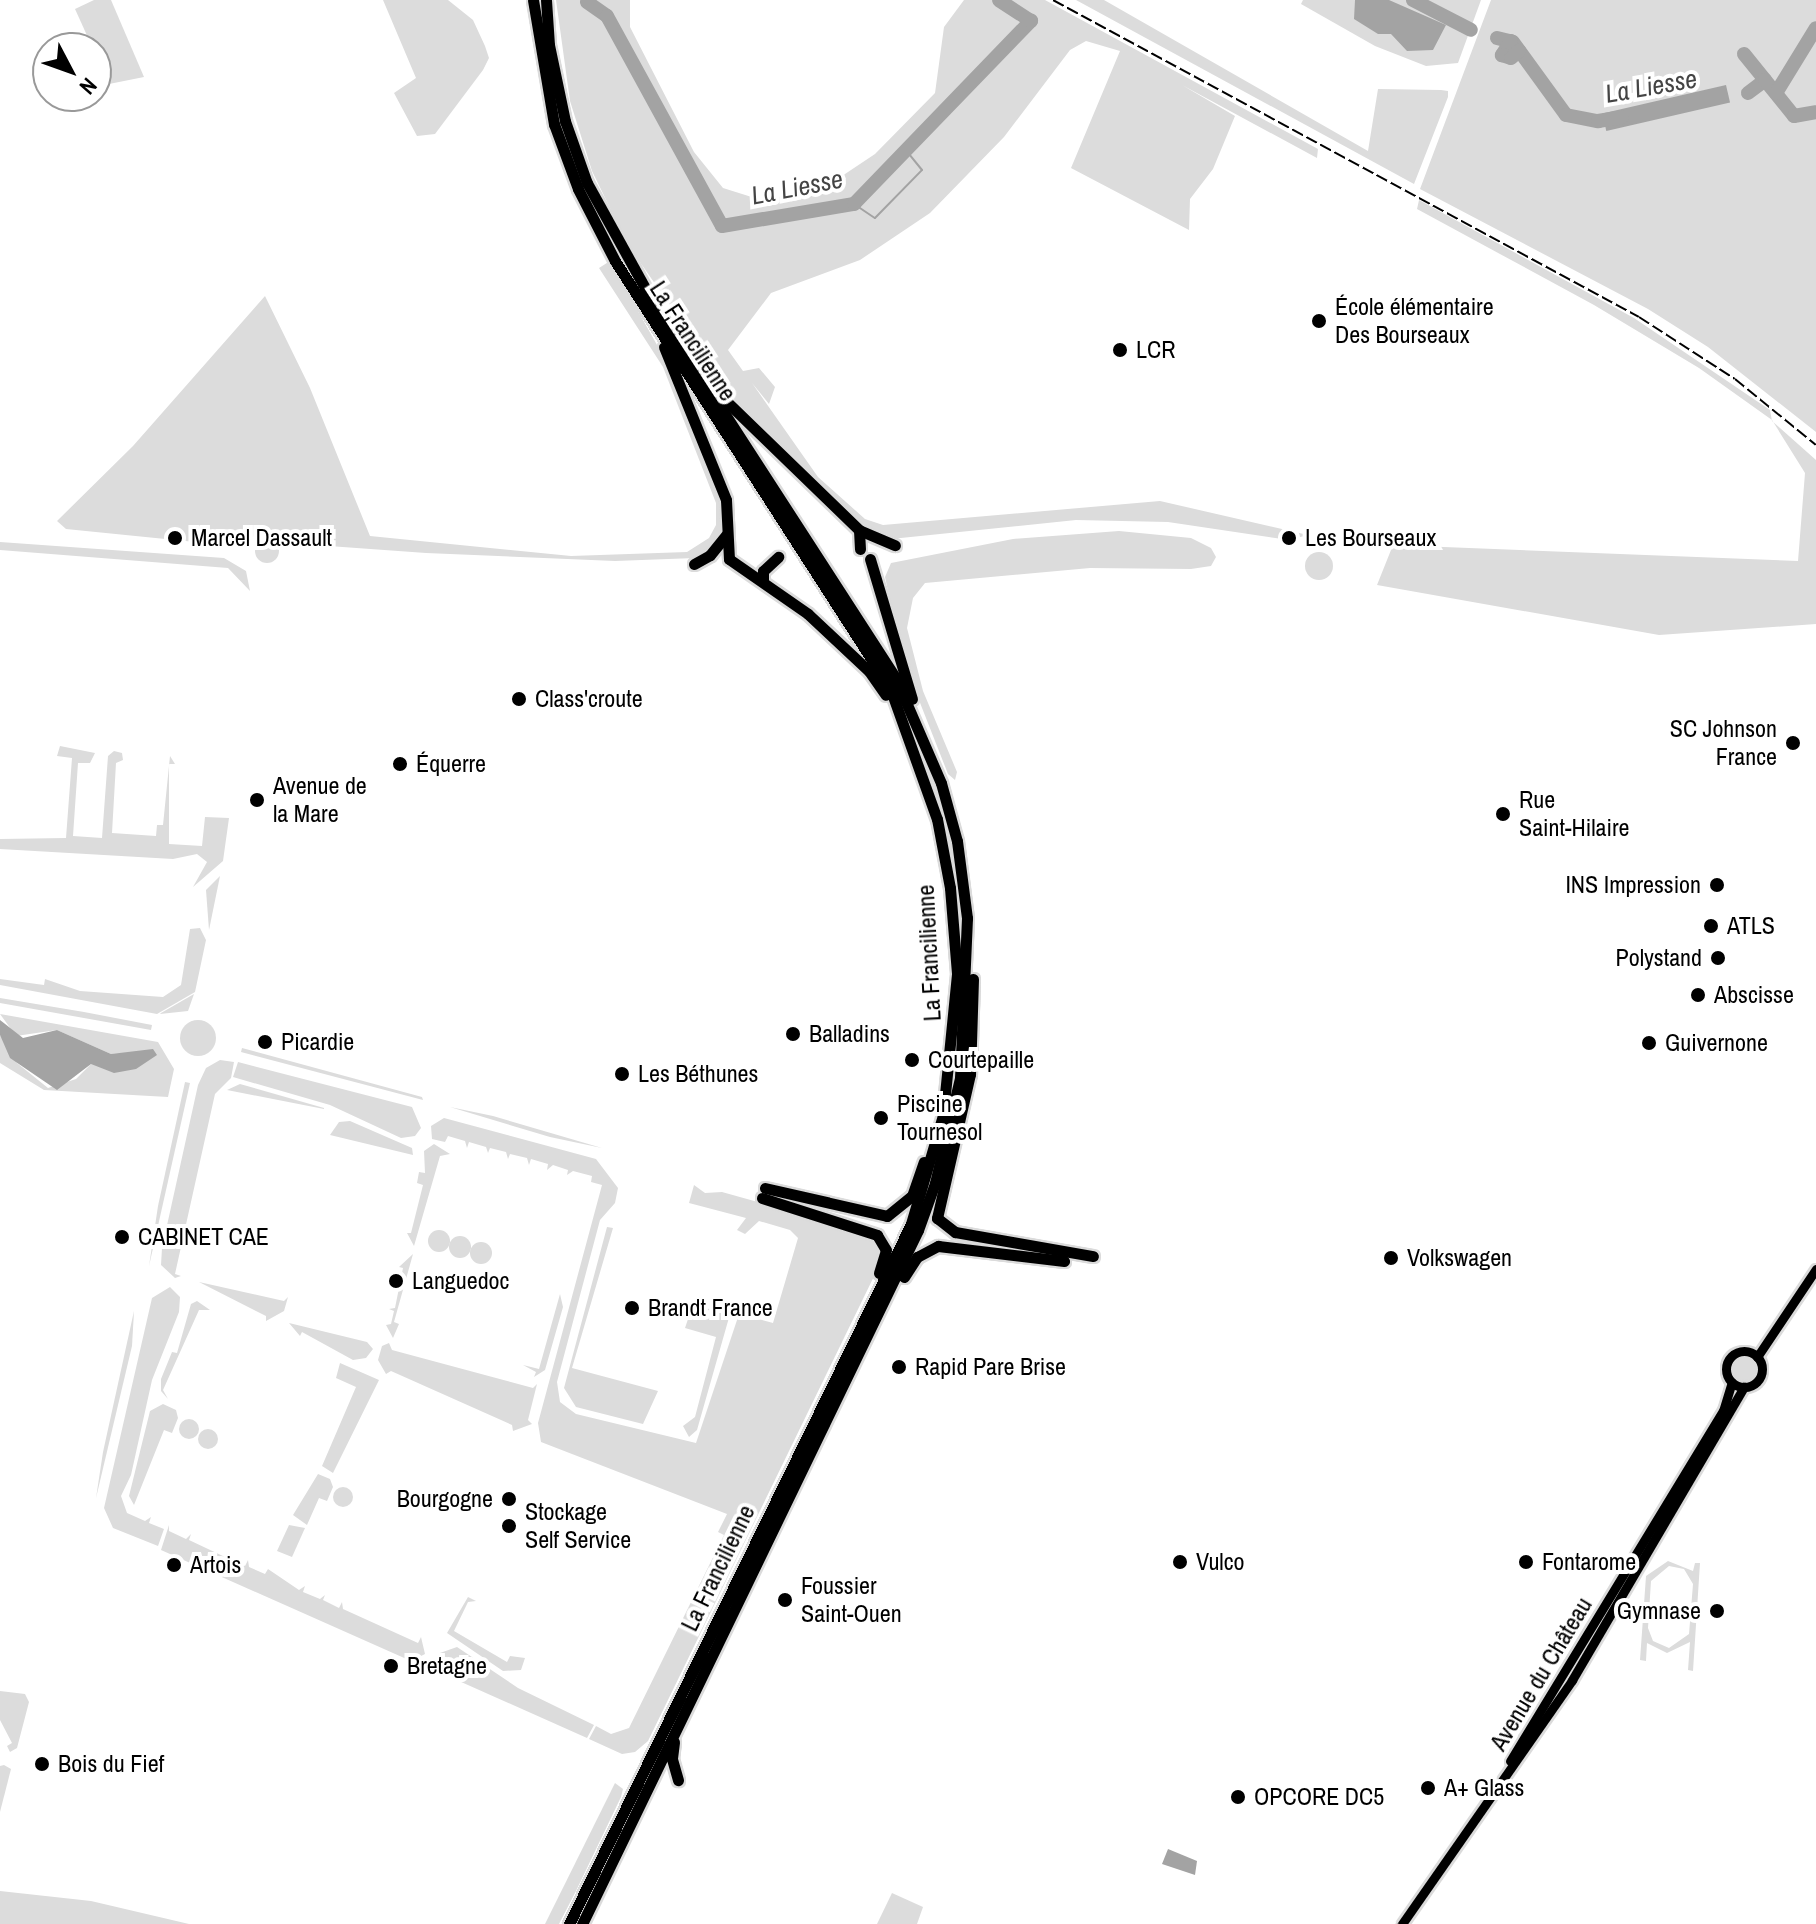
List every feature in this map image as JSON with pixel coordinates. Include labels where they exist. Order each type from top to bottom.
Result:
[{"type":"highway","name":"La Francilienne","points":[[533,0],[554,124],[578,189],[615,261],[877,663],[913,745],[937,819],[950,888],[955,1032],[943,1115],[911,1224],[569,1924]]},
{"type":"highway","name":"La Francilienne","points":[[546,0],[549,45],[565,121],[587,183],[655,306],[708,382],[886,660],[925,737],[952,818],[967,918],[960,1078],[935,1183],[918,1230],[582,1924]]},
{"type":"highway","points":[[660,331],[726,500],[730,561],[763,581],[869,671],[913,745]]},
{"type":"highway","points":[[708,382],[859,530],[895,545]]},
{"type":"highway","points":[[859,530],[860,549]]},
{"type":"highway","points":[[694,564],[710,555],[726,535]]},
{"type":"highway","points":[[763,581],[763,571],[778,557]]},
{"type":"highway","points":[[870,559],[925,737]]},
{"type":"highway","points":[[791,1494],[904,1277],[939,1199],[956,1141],[974,1035],[967,918]]},
{"type":"highway","points":[[754,1545],[886,1250],[873,1232],[764,1193],[881,1216],[900,1209],[919,1179],[955,1032]]},
{"type":"highway","points":[[939,1199],[937,1218],[946,1229],[1093,1256]]},
{"type":"highway","points":[[904,1277],[917,1257],[938,1246],[1064,1261]]},
{"type":"highway","points":[[678,1780],[672,1748],[692,1697]]},
{"type":"main road","points":[[1757,1357],[1745,1351],[1731,1357],[1726,1370],[1732,1382],[1744,1387],[1760,1377],[1757,1357],[1816,1269]]},
{"type":"main road","name":"Avenue du Château","points":[[1502,1778],[1723,1411],[1732,1382]]},
{"type":"main road","name":"Avenue du Château","points":[[1402,1924],[1572,1680],[1744,1387]]},
{"type":"shaded area","points":[[94,0],[111,0],[144,77],[112,83],[112,32],[85,32],[75,9]]},
{"type":"shaded area","points":[[383,0],[448,0],[473,20],[485,46],[489,58],[483,70],[435,134],[417,136],[394,93],[416,78]]},
{"type":"shaded area","points":[[556,0],[630,0],[630,27],[694,152],[723,188],[758,199],[818,192],[875,154],[935,93],[944,27],[964,0],[1045,0],[1318,149],[1317,158],[1182,85],[1235,116],[1213,169],[1190,199],[1189,230],[1071,168],[1120,51],[1086,41],[1070,50],[1004,137],[930,213],[860,260],[771,293],[728,350],[743,371],[759,368],[775,387],[769,404],[752,383],[818,477],[865,519],[883,525],[1160,501],[1308,535],[1289,540],[1168,522],[1076,520],[891,539],[868,532],[743,410],[628,245],[592,171],[570,101]]},
{"type":"shaded area","points":[[1076,0],[1104,0],[1368,151],[1378,89],[1448,91],[1414,184]]},
{"type":"shaded area","points":[[1303,0],[1481,0],[1458,63],[1426,66],[1375,46],[1301,4]]},
{"type":"shaded area","points":[[1355,0],[1389,0],[1446,25],[1433,50],[1407,51],[1391,34],[1378,34],[1354,19]]},
{"type":"shaded area","points":[[1491,0],[1816,0],[1816,432],[1708,347],[1648,309],[1420,189]]},
{"type":"shaded area","points":[[1726,85],[1730,103],[1606,131],[1602,114]]},
{"type":"shaded area","points":[[1419,200],[1634,318],[1770,410],[1772,420],[1699,368],[1594,305],[1417,209]]},
{"type":"shaded area","points":[[610,261],[666,361],[722,498],[725,529],[712,549],[695,558],[615,561],[426,553],[301,544],[275,530],[225,545],[66,529],[57,521],[133,446],[265,296],[310,388],[370,536],[571,556],[687,552],[709,538],[716,525],[716,503],[663,367],[599,268]]},
{"type":"shaded area","points":[[1773,422],[1816,460],[1816,624],[1659,635],[1377,585],[1393,545],[1798,561],[1805,473]]},
{"type":"shaded area","points":[[1119,531],[1191,538],[1211,548],[1216,557],[1211,566],[1191,569],[1090,568],[925,583],[913,598],[907,628],[923,691],[957,772],[955,780],[948,774],[902,657],[885,577],[891,563],[1013,539]]},
{"type":"shaded area","points":[[267,539],[276,542],[279,551],[276,560],[267,563],[258,560],[255,551],[258,542]]},
{"type":"shaded area","points":[[0,542],[224,558],[246,571],[250,591],[228,568],[0,550]]},
{"type":"shaded area","points":[[1319,552],[1329,556],[1333,566],[1329,576],[1319,580],[1309,576],[1305,566],[1309,556]]},
{"type":"shaded area","points":[[60,746],[95,753],[90,763],[78,763],[73,836],[102,838],[108,756],[114,751],[122,753],[123,760],[116,763],[112,833],[156,836],[157,825],[163,825],[169,766],[169,844],[202,846],[205,817],[229,818],[223,861],[193,887],[207,862],[197,854],[173,859],[0,849],[0,839],[66,838],[72,758],[57,756]]},
{"type":"shaded area","points":[[220,876],[209,930],[206,890]]},
{"type":"shaded area","points":[[200,928],[206,940],[195,992],[157,1014],[0,985],[0,979],[44,985],[45,979],[80,991],[163,997],[181,985],[190,929]]},
{"type":"shaded area","points":[[194,994],[188,1011],[160,1014],[161,1013]]},
{"type":"shaded area","points":[[0,998],[152,1025],[151,1030],[0,1003]]},
{"type":"shaded area","points":[[0,1014],[158,1042],[174,1069],[168,1097],[44,1090],[0,1063],[0,1035],[17,1063],[48,1088],[76,1079],[91,1064],[128,1053],[111,1054],[57,1030],[16,1036]]},
{"type":"shaded area","points":[[0,1020],[23,1038],[57,1030],[111,1054],[153,1049],[157,1055],[136,1069],[114,1073],[91,1064],[57,1090],[10,1058],[0,1035]]},
{"type":"shaded area","points":[[198,1020],[210,1026],[216,1038],[210,1050],[198,1056],[186,1050],[180,1038],[186,1026]]},
{"type":"shaded area","points":[[242,1048],[422,1097],[423,1100],[241,1052]]},
{"type":"shaded area","points":[[220,1060],[234,1062],[231,1078],[215,1094],[175,1274],[181,1276],[175,1278],[161,1265],[162,1248],[198,1085],[206,1068]]},
{"type":"shaded area","points":[[238,1062],[412,1107],[421,1128],[415,1136],[401,1138],[330,1105],[233,1077]]},
{"type":"shaded area","points":[[185,1082],[190,1083],[149,1266],[158,1206]]},
{"type":"shaded area","points":[[240,1084],[324,1108],[324,1109],[227,1090]]},
{"type":"shaded area","points":[[450,1107],[493,1116],[602,1148],[550,1137]]},
{"type":"shaded area","points":[[444,1118],[596,1159],[618,1188],[615,1203],[600,1220],[557,1382],[560,1402],[576,1414],[696,1443],[739,1314],[773,1323],[798,1238],[790,1230],[759,1221],[745,1234],[737,1230],[746,1218],[689,1203],[694,1185],[705,1193],[722,1192],[871,1234],[880,1241],[880,1264],[648,1741],[635,1752],[622,1754],[589,1739],[596,1726],[611,1734],[629,1728],[724,1535],[718,1532],[727,1514],[541,1442],[538,1423],[602,1185],[591,1182],[592,1176],[573,1171],[567,1175],[568,1170],[553,1165],[547,1170],[548,1164],[531,1159],[529,1165],[527,1158],[510,1154],[508,1159],[506,1152],[490,1148],[488,1153],[486,1147],[469,1142],[467,1148],[465,1141],[448,1136],[445,1142],[432,1139],[431,1126]]},
{"type":"shaded area","points":[[350,1121],[412,1148],[413,1155],[330,1135],[339,1122]]},
{"type":"shaded area","points":[[434,1144],[450,1154],[440,1156],[414,1246],[407,1233],[411,1233],[423,1185],[417,1183],[419,1172],[425,1173],[424,1151]]},
{"type":"shaded area","points":[[607,1227],[613,1228],[572,1368],[658,1391],[643,1424],[576,1407],[564,1388]]},
{"type":"shaded area","points":[[439,1230],[450,1241],[439,1252],[428,1241]]},
{"type":"shaded area","points":[[460,1236],[471,1247],[460,1258],[449,1247]]},
{"type":"shaded area","points":[[481,1242],[492,1253],[481,1264],[470,1253]]},
{"type":"shaded area","points":[[413,1254],[394,1322],[399,1324],[393,1338],[386,1325],[391,1324],[394,1311],[389,1309],[395,1308],[403,1268],[399,1267]]},
{"type":"shaded area","points":[[199,1282],[284,1301],[288,1297],[284,1311],[266,1321],[266,1316]]},
{"type":"shaded area","points":[[170,1287],[180,1297],[179,1312],[152,1380],[131,1475],[121,1496],[127,1513],[145,1521],[151,1517],[149,1523],[164,1529],[158,1546],[113,1528],[104,1508],[152,1298]]},
{"type":"shaded area","points":[[560,1294],[563,1307],[545,1370],[534,1377],[536,1372],[523,1365],[539,1369]]},
{"type":"shaded area","points":[[197,1301],[210,1310],[199,1310],[163,1390],[168,1399],[161,1391],[161,1379],[172,1352],[177,1353],[191,1304]]},
{"type":"shaded area","points":[[709,1301],[732,1307],[697,1430],[689,1437],[683,1426],[695,1417],[716,1337],[685,1328],[690,1313],[707,1308]]},
{"type":"shaded area","points":[[134,1311],[132,1346],[96,1498],[103,1452]]},
{"type":"shaded area","points":[[289,1323],[367,1342],[373,1349],[366,1358],[353,1360],[302,1332],[300,1336]]},
{"type":"shaded area","points":[[389,1343],[392,1350],[533,1388],[537,1384],[528,1420],[532,1424],[513,1431],[512,1425],[391,1371],[386,1374],[378,1360],[382,1346]]},
{"type":"shaded area","points":[[1744,1356],[1753,1360],[1757,1369],[1753,1378],[1744,1382],[1735,1378],[1731,1369],[1735,1360]]},
{"type":"shaded area","points":[[340,1363],[379,1380],[333,1473],[322,1466],[356,1387],[336,1378]]},
{"type":"shaded area","points":[[163,1404],[176,1410],[178,1418],[172,1433],[164,1430],[134,1505],[129,1496],[150,1411]]},
{"type":"shaded area","points":[[189,1419],[196,1422],[199,1429],[196,1436],[189,1439],[182,1436],[179,1429],[182,1422]]},
{"type":"shaded area","points":[[208,1429],[215,1432],[218,1439],[215,1446],[208,1449],[201,1446],[198,1439],[201,1432]]},
{"type":"shaded area","points":[[318,1474],[330,1479],[333,1487],[327,1501],[319,1498],[307,1525],[293,1515]]},
{"type":"shaded area","points":[[343,1487],[350,1490],[353,1497],[350,1504],[343,1507],[336,1504],[333,1497],[336,1490]]},
{"type":"shaded area","points":[[169,1525],[169,1531],[186,1539],[191,1534],[189,1540],[225,1557],[231,1552],[229,1558],[245,1566],[248,1560],[249,1567],[265,1574],[268,1569],[299,1590],[305,1586],[303,1592],[320,1599],[325,1595],[323,1600],[339,1608],[342,1602],[343,1609],[418,1643],[421,1637],[425,1654],[411,1661],[161,1550]]},
{"type":"shaded area","points":[[289,1525],[305,1528],[292,1557],[277,1551]]},
{"type":"shaded area","points":[[1668,1561],[1693,1571],[1695,1563],[1700,1563],[1693,1671],[1688,1670],[1690,1642],[1667,1653],[1647,1643],[1646,1661],[1640,1660],[1646,1576]],"holes":[[[1669,1566],[1684,1569],[1693,1584],[1689,1634],[1669,1648],[1653,1641],[1648,1628],[1651,1581]]]},
{"type":"shaded area","points":[[468,1597],[476,1601],[468,1602],[454,1631],[507,1662],[510,1656],[525,1658],[521,1670],[503,1671],[447,1633]]},
{"type":"shaded area","points":[[457,1647],[518,1688],[594,1725],[587,1738],[432,1669],[437,1654]]},
{"type":"shaded area","points":[[0,1691],[25,1694],[29,1702],[17,1748],[10,1752],[7,1746],[12,1743],[0,1720]]},
{"type":"shaded area","points":[[0,1766],[11,1769],[0,1812]]},
{"type":"shaded area","points":[[615,1783],[623,1789],[621,1797],[576,1891],[559,1924],[545,1924]]},
{"type":"shaded area","points":[[1168,1849],[1197,1861],[1195,1875],[1162,1864]]},
{"type":"shaded area","points":[[0,1891],[91,1901],[189,1924],[0,1924]]},
{"type":"shaded area","points":[[892,1893],[923,1907],[917,1924],[877,1924]]},
{"type":"waterway","name":"La Liesse","points":[[587,2],[607,16],[722,226],[854,204],[1031,21],[999,0]]},
{"type":"waterway","name":"La Liesse","points":[[1413,0],[1471,30]]},
{"type":"waterway","name":"La Liesse","points":[[1776,93],[1816,28]]},
{"type":"waterway","name":"La Liesse","points":[[1497,38],[1513,42],[1566,115],[1598,121],[1622,117]]},
{"type":"waterway","name":"La Liesse","points":[[1511,41],[1502,55],[1511,58],[1519,51]]},
{"type":"waterway","points":[[1744,54],[1765,80]]},
{"type":"waterway","name":"La Liesse","points":[[1748,93],[1765,80],[1794,116],[1816,112]]},
{"type":"waterway","points":[[854,204],[875,218],[922,170],[906,150]]},
{"type":"railway","points":[[1053,0],[1639,317],[1735,379],[1816,445]]},
{"type":"place","name":"École élémentaire Des Bourseaux","points":[[1319,321]]},
{"type":"place","name":"LCR","points":[[1120,350]]},
{"type":"place","name":"Marcel Dassault","points":[[175,538]]},
{"type":"place","name":"Les Bourseaux","points":[[1289,538]]},
{"type":"place","name":"Class'croute","points":[[519,699]]},
{"type":"place","name":"SC Johnson France","points":[[1793,743]]},
{"type":"place","name":"Équerre","points":[[400,764]]},
{"type":"place","name":"Avenue de la Mare","points":[[257,800]]},
{"type":"place","name":"Rue Saint-Hilaire","points":[[1503,814]]},
{"type":"place","name":"INS Impression","points":[[1717,885]]},
{"type":"place","name":"ATLS","points":[[1711,926]]},
{"type":"place","name":"Polystand","points":[[1718,958]]},
{"type":"place","name":"Abscisse","points":[[1698,995]]},
{"type":"place","name":"Balladins","points":[[793,1034]]},
{"type":"place","name":"Picardie","points":[[265,1042]]},
{"type":"place","name":"Guivernone","points":[[1649,1043]]},
{"type":"place","name":"Courtepaille","points":[[912,1060]]},
{"type":"place","name":"Les Béthunes","points":[[622,1074]]},
{"type":"place","name":"Piscine Tournesol","points":[[881,1118]]},
{"type":"place","name":"CABINET CAE","points":[[122,1237]]},
{"type":"place","name":"Volkswagen","points":[[1391,1258]]},
{"type":"place","name":"Languedoc","points":[[396,1281]]},
{"type":"place","name":"Brandt France","points":[[632,1308]]},
{"type":"place","name":"Rapid Pare Brise","points":[[899,1367]]},
{"type":"place","name":"Bourgogne","points":[[509,1499]]},
{"type":"place","name":"Stockage Self Service","points":[[509,1526]]},
{"type":"place","name":"Vulco","points":[[1180,1562]]},
{"type":"place","name":"Fontarome","points":[[1526,1562]]},
{"type":"place","name":"Artois","points":[[174,1565]]},
{"type":"place","name":"Foussier Saint-Ouen","points":[[785,1600]]},
{"type":"place","name":"Gymnase","points":[[1717,1611]]},
{"type":"place","name":"Bretagne","points":[[391,1666]]},
{"type":"place","name":"Bois du Fief","points":[[42,1764]]},
{"type":"place","name":"A+ Glass","points":[[1428,1788]]},
{"type":"place","name":"OPCORE DC5","points":[[1238,1797]]}]
